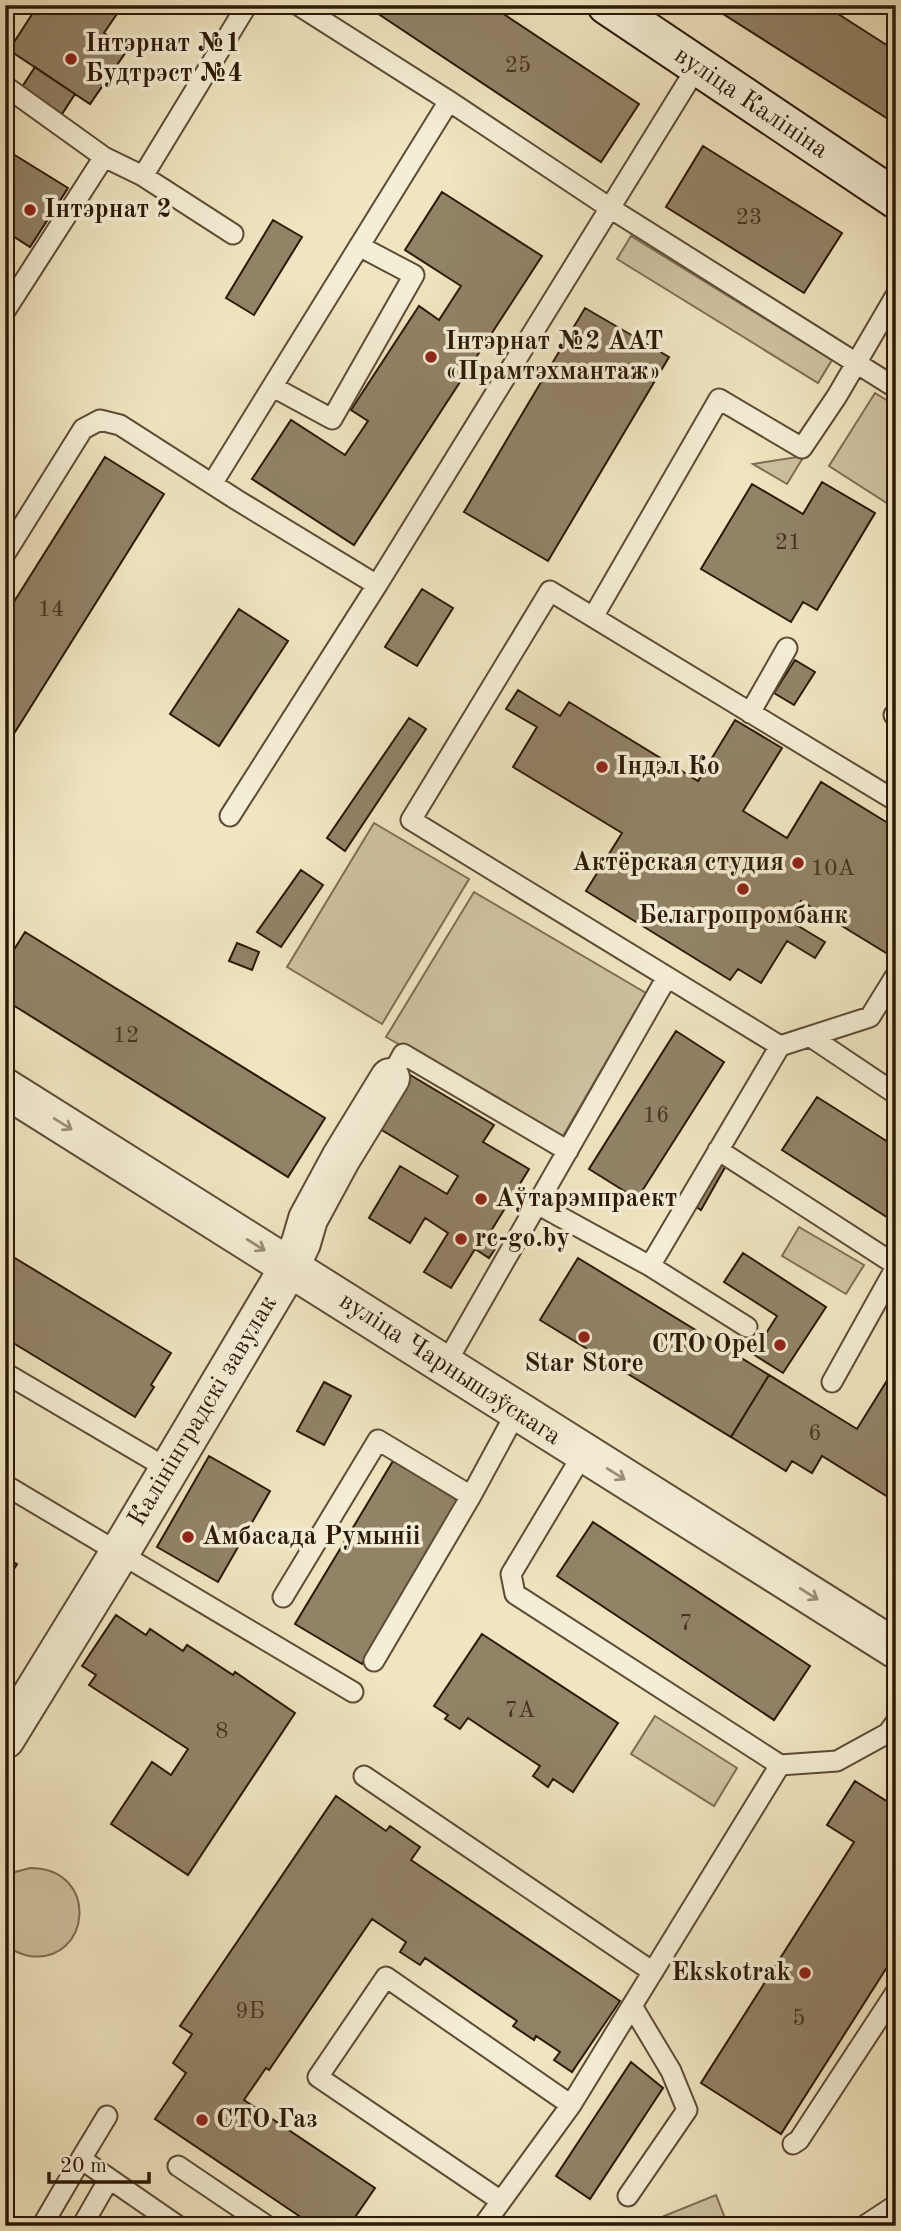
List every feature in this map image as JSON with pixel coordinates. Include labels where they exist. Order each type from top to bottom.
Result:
[{"type":"street","name":"вуліца Калініна","points":[[607,5],[896,199]]},
{"type":"street","name":"Калінінградскі завулак","points":[[5,1739],[290,1266],[308,1219],[390,1077]]},
{"type":"street","name":"вуліца Чарнышэўскага","points":[[5,1088],[896,1649]]},
{"type":"lane","points":[[143,176],[247,5]]},
{"type":"lane","points":[[298,5],[610,208],[896,388]]},
{"type":"lane","points":[[230,816],[377,585],[697,67]]},
{"type":"lane","points":[[5,86],[104,157],[143,176],[233,234]]},
{"type":"lane","points":[[212,484],[449,101]]},
{"type":"lane","points":[[5,311],[104,157]]},
{"type":"lane","points":[[273,387],[332,419],[414,275],[359,246]]},
{"type":"lane","points":[[593,617],[719,399],[802,448],[896,295]]},
{"type":"lane","points":[[5,554],[83,429],[100,420],[120,425],[377,585]]},
{"type":"lane","points":[[780,1046],[411,820],[550,592],[896,801]]},
{"type":"lane","points":[[750,713],[787,648]]},
{"type":"lane","points":[[650,1266],[780,1046],[870,1017],[896,975]]},
{"type":"lane","points":[[445,1366],[667,977]]},
{"type":"lane","points":[[811,1037],[896,1094]]},
{"type":"lane","points":[[390,1077],[403,1054],[568,1151]]},
{"type":"lane","points":[[718,1150],[896,1266],[832,1382]]},
{"type":"lane","points":[[537,1204],[650,1266],[747,1327]]},
{"type":"lane","points":[[5,1373],[168,1469]]},
{"type":"lane","points":[[374,1661],[471,1496],[517,1411]]},
{"type":"lane","points":[[283,1597],[378,1440],[471,1496]]},
{"type":"lane","points":[[583,1454],[511,1574],[515,1594],[780,1765],[837,1761],[888,1733],[896,1722]]},
{"type":"lane","points":[[5,1485],[353,1692]]},
{"type":"lane","points":[[483,2226],[570,2105],[780,1765]]},
{"type":"lane","points":[[364,1776],[653,1972]]},
{"type":"lane","points":[[501,2201],[318,2077],[386,1977],[570,2105]]},
{"type":"lane","points":[[793,2144],[799,2140],[896,1992]]},
{"type":"lane","points":[[628,2196],[687,2110],[671,2071],[632,2006]]},
{"type":"lane","points":[[42,2226],[107,2116]]},
{"type":"lane","points":[[81,2159],[178,2226]]},
{"type":"lane","points":[[178,2166],[267,2226]]},
{"type":"lane","points":[[82,2226],[109,2179]]},
{"type":"lane","points":[[864,2226],[890,2215]]},
{"type":"shaded area","points":[[631,236],[832,360],[818,383],[617,259]]},
{"type":"shaded area","points":[[875,393],[896,406],[896,509],[829,466]]},
{"type":"shaded area","points":[[804,456],[787,484],[753,464]]},
{"type":"shaded area","points":[[374,823],[469,879],[382,1024],[287,967]]},
{"type":"shaded area","points":[[474,892],[646,993],[563,1136],[386,1037]]},
{"type":"shaded area","points":[[799,1227],[864,1265],[846,1294],[782,1256]]},
{"type":"shaded area","points":[[655,1716],[737,1768],[714,1806],[631,1754]]},
{"type":"shaded area","points":[[30,1868],[53,1872],[69,1883],[77,1898],[79,1915],[75,1932],[65,1946],[50,1955],[29,1956],[5,1944],[5,1880],[15,1872]]},
{"type":"shaded area","points":[[716,2195],[728,2226],[668,2226],[664,2216]]},
{"type":"building","name":"Інтэрнат №1 Будтрэст №4","points":[[38,5],[123,5],[104,33],[128,49],[90,104],[9,50]]},
{"type":"building","points":[[365,5],[490,5],[639,104],[601,162]]},
{"type":"building","points":[[709,5],[824,5],[896,51],[896,124]]},
{"type":"building","points":[[35,67],[75,94],[62,114],[22,87]]},
{"type":"building","points":[[703,146],[842,233],[804,293],[666,207]]},
{"type":"building","name":"Інтэрнат 2","points":[[5,149],[68,188],[30,247],[5,231]]},
{"type":"building","name":"Інтэрнат №2 ААТ «Прамтэхмантаж»","points":[[442,192],[542,256],[354,545],[252,479],[291,420],[345,455],[368,421],[351,410],[419,306],[439,320],[461,286],[405,250]]},
{"type":"building","points":[[273,220],[302,237],[254,315],[226,298]]},
{"type":"building","points":[[585,308],[669,357],[548,561],[464,512]]},
{"type":"building","points":[[105,457],[164,494],[5,748],[5,616]]},
{"type":"building","points":[[822,482],[875,513],[817,610],[803,602],[791,622],[701,569],[752,484],[803,514]]},
{"type":"building","points":[[422,589],[453,608],[417,666],[385,647]]},
{"type":"building","points":[[239,609],[288,641],[219,746],[170,714]]},
{"type":"building","points":[[795,660],[815,672],[794,705],[774,693]]},
{"type":"building","points":[[518,690],[560,716],[569,702],[698,781],[735,720],[782,748],[743,811],[787,838],[821,782],[896,828],[896,949],[891,956],[801,901],[790,921],[825,942],[815,958],[787,941],[761,983],[738,969],[730,980],[586,891],[622,833],[513,767],[537,727],[506,709]]},
{"type":"building","points":[[409,718],[426,729],[345,851],[327,838]]},
{"type":"building","points":[[301,870],[323,885],[281,947],[257,932]]},
{"type":"building","points":[[25,932],[325,1118],[288,1177],[5,1000],[5,964]]},
{"type":"building","points":[[237,943],[259,952],[252,970],[229,961]]},
{"type":"building","points":[[676,1031],[724,1062],[637,1199],[589,1169]]},
{"type":"building","points":[[407,1073],[494,1125],[483,1142],[529,1169],[491,1231],[502,1238],[489,1258],[475,1249],[451,1288],[424,1272],[448,1233],[425,1218],[410,1243],[369,1218],[400,1166],[447,1194],[458,1176],[375,1126]]},
{"type":"building","points":[[817,1097],[896,1147],[896,1223],[782,1150]]},
{"type":"building","points":[[719,1156],[728,1162],[701,1210],[692,1204]]},
{"type":"building","points":[[5,1252],[171,1353],[135,1417],[5,1338]]},
{"type":"building","points":[[743,1253],[826,1307],[783,1373],[753,1354],[777,1316],[724,1282]]},
{"type":"building","points":[[578,1258],[769,1375],[731,1437],[540,1320]]},
{"type":"building","points":[[896,1366],[896,1502],[822,1456],[812,1473],[792,1461],[786,1471],[731,1437],[769,1375],[857,1429]]},
{"type":"building","points":[[324,1382],[351,1396],[324,1445],[297,1431]]},
{"type":"building","points":[[209,1456],[270,1491],[218,1582],[157,1547]]},
{"type":"building","points":[[393,1461],[459,1501],[362,1664],[295,1624]]},
{"type":"building","points":[[593,1522],[810,1666],[774,1720],[557,1576]]},
{"type":"building","points":[[5,1557],[17,1564],[5,1584]]},
{"type":"building","points":[[116,1615],[146,1635],[150,1629],[183,1651],[187,1645],[233,1675],[235,1672],[295,1713],[188,1875],[111,1824],[152,1762],[171,1775],[188,1749],[89,1685],[96,1675],[82,1666]]},
{"type":"building","points":[[482,1634],[618,1723],[573,1792],[553,1779],[548,1787],[533,1776],[540,1766],[468,1718],[460,1729],[445,1719],[448,1715],[434,1706]]},
{"type":"building","points":[[855,1781],[896,1807],[896,1953],[781,2134],[701,2083],[854,1842],[827,1825]]},
{"type":"building","points":[[336,1796],[386,1831],[390,1826],[420,1847],[411,1860],[620,2001],[572,2072],[554,2060],[560,2052],[536,2036],[534,2040],[513,2026],[517,2021],[425,1958],[420,1965],[400,1952],[406,1942],[372,1919],[269,2070],[266,2068],[244,2100],[375,2188],[349,2226],[314,2226],[155,2119],[186,2073],[173,2063],[192,2034],[180,2026]]},
{"type":"building","points":[[631,2062],[663,2088],[590,2199],[556,2176]]},
{"type":"place","name":"Інтэрнат №1 Будтрэст №4","points":[[71,59]]},
{"type":"place","name":"Інтэрнат 2","points":[[30,210]]},
{"type":"place","name":"Інтэрнат №2 ААТ «Прамтэхмантаж»","points":[[431,357]]},
{"type":"place","name":"Індэл Ко","points":[[602,767]]},
{"type":"place","name":"Актёрская студия","points":[[798,863]]},
{"type":"place","name":"Белагропромбанк","points":[[743,889]]},
{"type":"place","name":"Аўтарэмпраект","points":[[481,1199]]},
{"type":"place","name":"rc-go.by","points":[[461,1239]]},
{"type":"place","name":"Star Store","points":[[584,1337]]},
{"type":"place","name":"СТО Opel","points":[[780,1345]]},
{"type":"place","name":"Амбасада Румыніі","points":[[188,1537]]},
{"type":"place","name":"Ekskotrak","points":[[805,1973]]},
{"type":"place","name":"СТО Газ","points":[[202,2120]]}]
